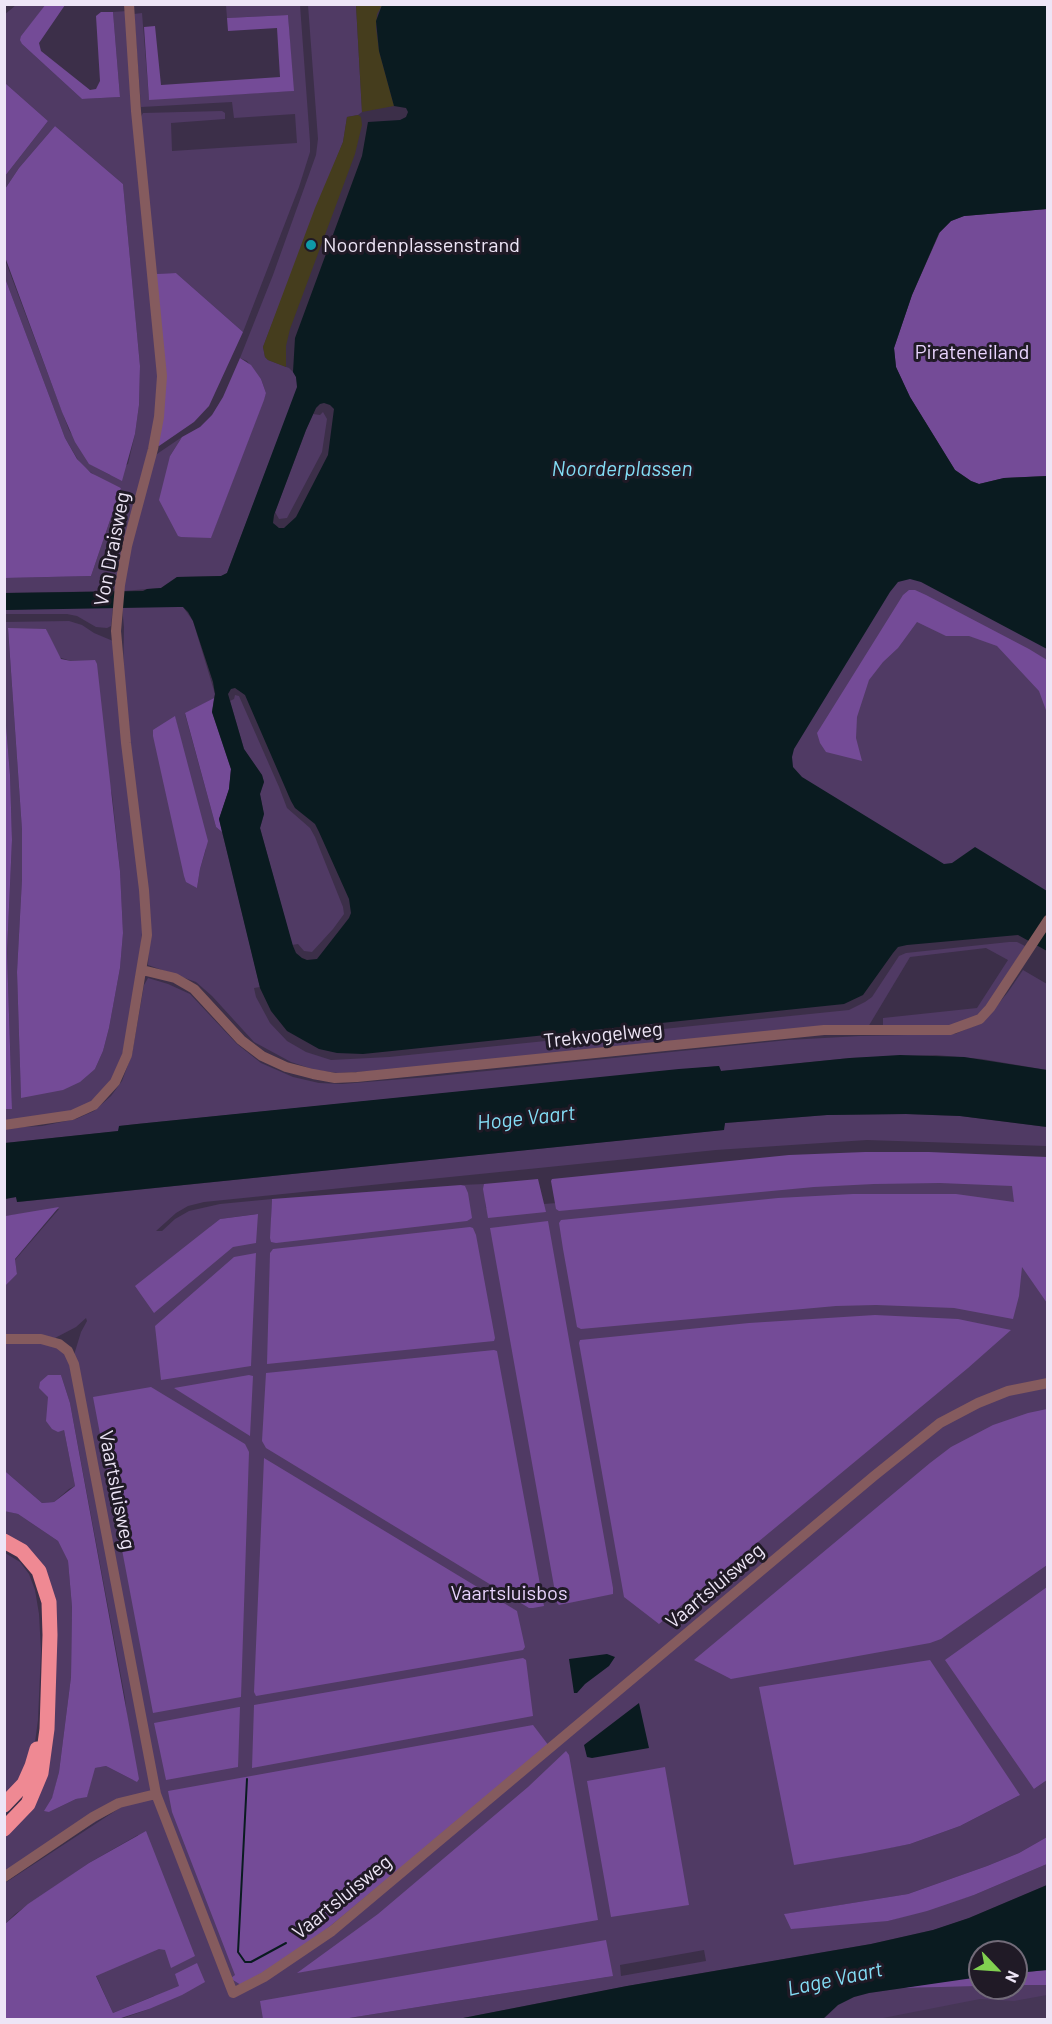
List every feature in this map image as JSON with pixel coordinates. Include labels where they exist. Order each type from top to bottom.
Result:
[{"type":"highway","points":[[4,1541],[22,1551],[39,1571],[49,1602],[51,1635],[47,1729],[42,1773],[32,1797],[4,1829]]},
{"type":"highway","points":[[4,1550],[21,1562],[35,1582],[40,1602],[42,1642],[39,1725],[35,1759],[24,1784],[4,1805]]},
{"type":"street","name":"Von Draisweg","points":[[4,1125],[72,1115],[94,1105],[115,1082],[127,1055],[147,935],[144,890],[116,645],[120,585],[127,546],[153,448],[159,417],[162,376],[136,111],[129,4]]},
{"type":"street","name":"Trekvogelweg","points":[[142,970],[175,978],[194,989],[241,1040],[262,1056],[286,1067],[335,1078],[824,1030],[950,1030],[980,1019],[990,1008],[1047,920]]},
{"type":"street","name":"Vaartsluisweg","points":[[4,1339],[41,1339],[59,1344],[68,1352],[74,1364],[156,1794],[234,1993],[264,1977],[332,1931],[874,1476],[940,1424],[978,1403],[1008,1391],[1047,1383]]},
{"type":"street","points":[[4,1877],[93,1817],[118,1803],[156,1794]]},
{"type":"shaded area","points":[[1047,1957],[1047,2019],[717,2020],[968,1972],[968,2000],[1028,2000],[1028,1961]]},
{"type":"green space","points":[[46,4],[65,5],[39,43],[41,51],[90,90],[96,89],[100,81],[96,16],[101,12],[113,12],[120,97],[82,99],[22,44],[21,36]]},
{"type":"green space","points":[[16,5],[46,5],[21,36],[22,44],[82,99],[120,97],[113,12],[127,11],[158,354],[156,417],[114,591],[5,593],[5,578],[91,576],[121,488],[97,477],[81,465],[65,438],[5,278],[4,257],[69,430],[90,464],[110,475],[128,464],[139,405],[140,366],[123,184],[55,126],[19,168],[5,189],[5,176],[48,121],[5,83],[4,15]]},
{"type":"green space","points":[[226,5],[300,5],[310,142],[310,152],[299,187],[243,332],[176,273],[155,274],[139,120],[143,113],[222,111],[225,113],[225,119],[171,123],[172,151],[297,143],[295,114],[234,118],[232,102],[141,107],[134,14],[142,13],[149,99],[293,91],[288,15],[227,18]]},
{"type":"green space","points":[[308,5],[356,5],[362,112],[347,117],[343,142],[263,347],[268,360],[289,368],[293,372],[298,387],[227,573],[221,576],[177,577],[161,588],[123,591],[123,580],[154,456],[182,437],[170,456],[211,537],[266,393],[261,379],[247,361],[240,358],[273,275],[316,155],[318,139]]},
{"type":"green space","points":[[288,15],[294,91],[149,100],[144,27],[155,26],[161,85],[280,77],[277,28],[228,31],[227,18]]},
{"type":"green space","points":[[5,83],[48,121],[5,176]]},
{"type":"green space","points":[[55,126],[123,184],[140,366],[139,405],[135,434],[122,481],[89,464],[75,442],[5,257],[5,189],[19,168]]},
{"type":"green space","name":"Pirateneiland","points":[[1047,209],[1047,476],[1004,478],[979,484],[955,470],[910,397],[896,367],[894,348],[912,295],[940,232],[951,221],[964,216]]},
{"type":"green space","points":[[176,273],[243,332],[209,406],[194,422],[159,446],[157,445],[160,430],[155,274]]},
{"type":"green space","points":[[5,278],[65,438],[77,459],[91,473],[121,488],[91,576],[5,578]]},
{"type":"green space","points":[[240,358],[251,365],[261,379],[266,393],[264,400],[211,538],[178,536],[159,500],[170,456],[182,437],[200,427],[212,415],[223,397]]},
{"type":"green space","points":[[323,412],[327,419],[322,452],[287,518],[279,519],[275,512],[306,430],[313,414],[320,415]]},
{"type":"green space","points":[[901,568],[1047,646],[1047,893],[950,869],[779,766]]},
{"type":"green space","points":[[909,590],[926,595],[1047,660],[1047,713],[1039,691],[997,646],[969,636],[946,636],[917,622],[898,648],[869,680],[857,717],[856,738],[862,761],[826,752],[817,733],[903,595]]},
{"type":"green space","points":[[113,606],[111,626],[107,628],[96,627],[77,616],[67,614],[5,614],[4,610]]},
{"type":"green space","points":[[122,607],[183,607],[193,621],[215,694],[214,698],[185,714],[216,827],[222,832],[229,859],[260,987],[254,988],[256,997],[270,1023],[287,1041],[306,1052],[331,1060],[389,1057],[849,1010],[872,997],[899,956],[906,953],[1009,942],[1017,942],[1025,946],[987,1007],[979,1015],[950,1026],[883,1027],[883,1018],[977,1008],[1008,960],[986,948],[910,957],[868,1027],[427,1068],[338,1073],[315,1070],[291,1062],[254,1042],[196,982],[148,965],[149,943],[123,680]],"holes":[[[175,717],[206,849],[197,888]]]},
{"type":"green space","points":[[69,621],[113,641],[144,910],[136,1001],[115,1082],[80,1110],[5,1123],[5,1109],[12,1108],[7,952],[12,840],[4,700],[5,622]],"holes":[[[8,629],[46,629],[58,657],[71,661],[112,794],[120,871],[123,933],[120,968],[109,1028],[95,1069],[21,1097],[17,972],[22,830]]]},
{"type":"green space","points":[[8,628],[46,629],[61,659],[95,660],[97,664],[120,871],[123,933],[120,968],[109,1028],[95,1069],[80,1082],[63,1090],[21,1098],[17,972],[22,830]]},
{"type":"green space","points":[[235,695],[239,696],[287,808],[310,828],[315,837],[343,907],[344,914],[312,952],[304,951],[298,944],[292,945],[260,828],[264,814],[260,794],[264,782],[262,775],[244,749],[230,701]]},
{"type":"green space","points":[[214,698],[212,712],[231,769],[229,789],[219,819],[222,832],[216,827],[185,713]]},
{"type":"green space","points":[[4,700],[12,840],[7,952],[12,1109],[5,1109]]},
{"type":"green space","points":[[175,716],[208,841],[197,888],[186,882],[184,876],[153,736],[153,730]]},
{"type":"green space","points":[[1023,970],[1047,984],[1047,1070],[982,1059],[936,1055],[850,1058],[721,1071],[719,1066],[137,1124],[119,1126],[119,1131],[5,1143],[5,1128],[42,1126],[76,1119],[94,1111],[111,1096],[122,1081],[132,1054],[144,985],[148,978],[190,994],[237,1044],[261,1063],[293,1077],[319,1083],[342,1084],[788,1040],[955,1034],[978,1024],[991,1013]]},
{"type":"green space","name":"Vaartsluisbos","points":[[827,1115],[960,1116],[1047,1127],[1047,1146],[867,1140],[716,1150],[204,1202],[188,1206],[176,1213],[156,1231],[162,1231],[175,1219],[189,1211],[220,1204],[272,1199],[271,1223],[465,1187],[461,1185],[484,1184],[486,1208],[1043,1169],[1048,1174],[1047,1737],[1034,1789],[1047,1780],[1047,1837],[1019,1853],[908,1894],[785,1914],[888,1921],[974,1895],[1047,1864],[1047,1885],[969,1918],[933,1930],[871,1944],[627,1986],[458,2019],[343,2019],[613,1976],[320,2019],[118,2020],[149,2009],[154,1996],[113,2013],[96,1975],[138,1835],[89,1863],[15,1914],[5,1924],[5,1883],[135,1798],[5,1877],[5,1834],[38,1792],[48,1585],[5,1538],[5,1511],[18,1514],[58,1541],[68,1561],[72,1607],[71,1677],[59,1772],[49,1812],[87,1796],[94,1768],[106,1766],[133,1780],[125,1698],[70,1403],[61,1375],[48,1397],[64,1430],[75,1486],[54,1502],[42,1503],[6,1472],[4,1462],[5,1342],[50,1343],[74,1355],[87,1321],[86,1318],[76,1327],[55,1338],[5,1336],[5,1286],[17,1274],[15,1260],[59,1209],[5,1216],[5,1199],[16,1197],[18,1202],[723,1130],[725,1123]],"holes":[[[258,1214],[210,1227],[220,1219]],[[1020,1795],[960,1826],[910,1844],[876,1850]],[[704,1950],[706,1961],[621,1976],[620,1965]]]},
{"type":"green space","points":[[865,1152],[1047,1157],[1047,1303],[1022,1267],[1019,1296],[1013,1319],[954,1308],[876,1305],[836,1306],[581,1329],[577,1327],[559,1223],[561,1220],[778,1198],[853,1194],[956,1194],[1014,1202],[1012,1186],[940,1183],[874,1184],[814,1187],[559,1211],[556,1209],[551,1181],[552,1179],[789,1155]]},
{"type":"green space","points":[[538,1179],[546,1212],[488,1218],[484,1184]]},
{"type":"green space","points":[[465,1186],[468,1193],[472,1218],[467,1221],[271,1242],[272,1199]]},
{"type":"green space","points":[[59,1207],[15,1259],[17,1274],[5,1286],[5,1216]]},
{"type":"green space","points":[[258,1214],[256,1243],[233,1247],[154,1313],[135,1286],[220,1219]]},
{"type":"green space","points":[[548,1221],[613,1588],[613,1594],[559,1605],[490,1228]]},
{"type":"green space","points":[[470,1227],[476,1235],[494,1341],[267,1364],[270,1253],[273,1249]]},
{"type":"green space","points":[[256,1253],[251,1366],[161,1380],[155,1326],[234,1257]]},
{"type":"green space","points":[[875,1315],[958,1319],[1011,1330],[659,1624],[624,1597],[580,1340],[749,1323]]},
{"type":"green space","points":[[497,1351],[544,1606],[533,1608],[529,1608],[266,1448],[262,1441],[266,1373]]},
{"type":"green space","points":[[48,1375],[61,1375],[70,1403],[139,1779],[137,1782],[106,1766],[95,1768],[87,1797],[76,1799],[49,1812],[44,1811],[52,1798],[59,1772],[71,1677],[72,1607],[68,1561],[58,1541],[18,1514],[4,1511],[5,1462],[6,1472],[42,1503],[54,1502],[75,1486],[64,1430],[58,1432],[52,1429],[46,1421],[48,1397],[39,1388],[40,1382]]},
{"type":"green space","points":[[253,1376],[250,1436],[174,1388]]},
{"type":"green space","points":[[151,1387],[245,1444],[249,1452],[241,1697],[153,1713],[93,1397]]},
{"type":"green space","points":[[1047,1409],[1047,1565],[941,1639],[930,1643],[731,1679],[694,1660],[951,1447],[993,1425]]},
{"type":"green space","points":[[264,1458],[517,1611],[525,1647],[523,1650],[256,1696],[254,1692]]},
{"type":"green space","points":[[5,1553],[20,1562],[29,1574],[35,1590],[41,1651],[38,1720],[33,1757],[5,1802]]},
{"type":"green space","points":[[1047,1587],[1047,1780],[1034,1789],[945,1660]]},
{"type":"green space","points":[[523,1658],[526,1660],[533,1716],[252,1768],[254,1705]]},
{"type":"green space","points":[[930,1660],[1020,1795],[960,1826],[910,1844],[794,1865],[759,1687]]},
{"type":"green space","points":[[240,1707],[238,1767],[166,1780],[154,1723]]},
{"type":"green space","points":[[533,1725],[549,1746],[300,1951],[241,1985],[231,1978],[235,1975],[172,1812],[168,1791]]},
{"type":"green space","points":[[566,1751],[569,1755],[598,1920],[297,1973],[378,1914],[528,1787]]},
{"type":"green space","points":[[665,1767],[689,1905],[611,1917],[587,1781]]},
{"type":"green space","points":[[146,1831],[195,1956],[171,1968],[165,1950],[159,1949],[96,1976],[113,2013],[179,1986],[175,1974],[197,1963],[205,1982],[182,1995],[118,2019],[5,2019],[5,1924],[28,1904],[89,1863]]},
{"type":"green space","points":[[1047,1837],[1047,1864],[974,1895],[927,1911],[888,1921],[791,1929],[784,1914],[908,1894],[1019,1853]]},
{"type":"green space","points":[[606,1940],[613,1976],[343,2019],[263,2019],[260,2001]]},
{"type":"green space","points":[[1047,1970],[1047,1985],[1028,1985],[1028,1972]]},
{"type":"green space","points":[[968,1978],[968,1986],[902,1988]]},
{"type":"green space","points":[[1028,1985],[1047,1985],[1047,1995],[1028,1998]]},
{"type":"green space","points":[[968,1986],[968,2000],[975,2000],[878,2019],[823,2020],[838,2005],[854,1997],[902,1988]]},
{"type":"sand","points":[[356,5],[382,5],[377,14],[376,28],[379,51],[394,106],[362,112]]},
{"type":"sand","name":"Noordenplassenstrand","points":[[358,115],[361,117],[362,125],[355,154],[290,329],[286,346],[286,367],[268,360],[263,347],[315,208],[343,142],[347,117]]},
{"type":"water","name":"Noorderplassen","points":[[382,5],[1047,5],[1047,209],[964,216],[951,221],[939,233],[912,295],[894,348],[896,367],[910,397],[955,470],[979,484],[1004,478],[1047,476],[1047,649],[921,582],[910,579],[898,582],[794,749],[792,757],[793,767],[802,777],[944,864],[952,863],[975,847],[1047,891],[1047,951],[1018,935],[907,945],[898,947],[863,995],[844,1004],[363,1054],[337,1053],[319,1049],[287,1031],[271,1011],[260,988],[219,819],[229,789],[231,769],[212,712],[215,694],[213,682],[188,612],[183,607],[5,610],[4,593],[143,591],[161,588],[177,577],[221,576],[227,573],[297,387],[293,372],[295,338],[362,156],[368,122],[400,120],[406,117],[408,112],[406,108],[394,106],[379,51],[376,21]],"holes":[[[324,403],[334,409],[328,455],[296,517],[284,528],[279,528],[273,523],[274,515],[306,430],[316,408]],[[235,688],[245,695],[295,808],[315,824],[349,899],[351,913],[349,918],[317,959],[302,958],[293,946],[260,828],[264,814],[260,794],[264,782],[262,775],[244,749],[228,694],[231,689]]]},
{"type":"water","name":"Hoge Vaart","points":[[900,1055],[964,1057],[1047,1070],[1047,1127],[960,1116],[827,1115],[725,1123],[724,1130],[17,1202],[16,1197],[5,1199],[5,1143],[118,1131],[119,1126],[137,1124],[679,1069],[719,1066],[721,1071]]},
{"type":"water","points":[[607,1654],[615,1657],[609,1666],[577,1693],[574,1693],[569,1659]]},
{"type":"water","points":[[639,1703],[649,1748],[587,1757],[584,1745]]},
{"type":"water","name":"Lage Vaart","points":[[1047,1885],[1047,1970],[1028,1972],[1028,1940],[968,1940],[968,1979],[854,1997],[838,2005],[823,2019],[458,2019],[627,1986],[871,1944],[933,1930],[969,1918]]},
{"type":"waterway","points":[[247,1779],[238,1952],[245,1962],[251,1962],[286,1943]]},
{"type":"place","name":"Noordenplassenstrand","points":[[311,245]]}]
